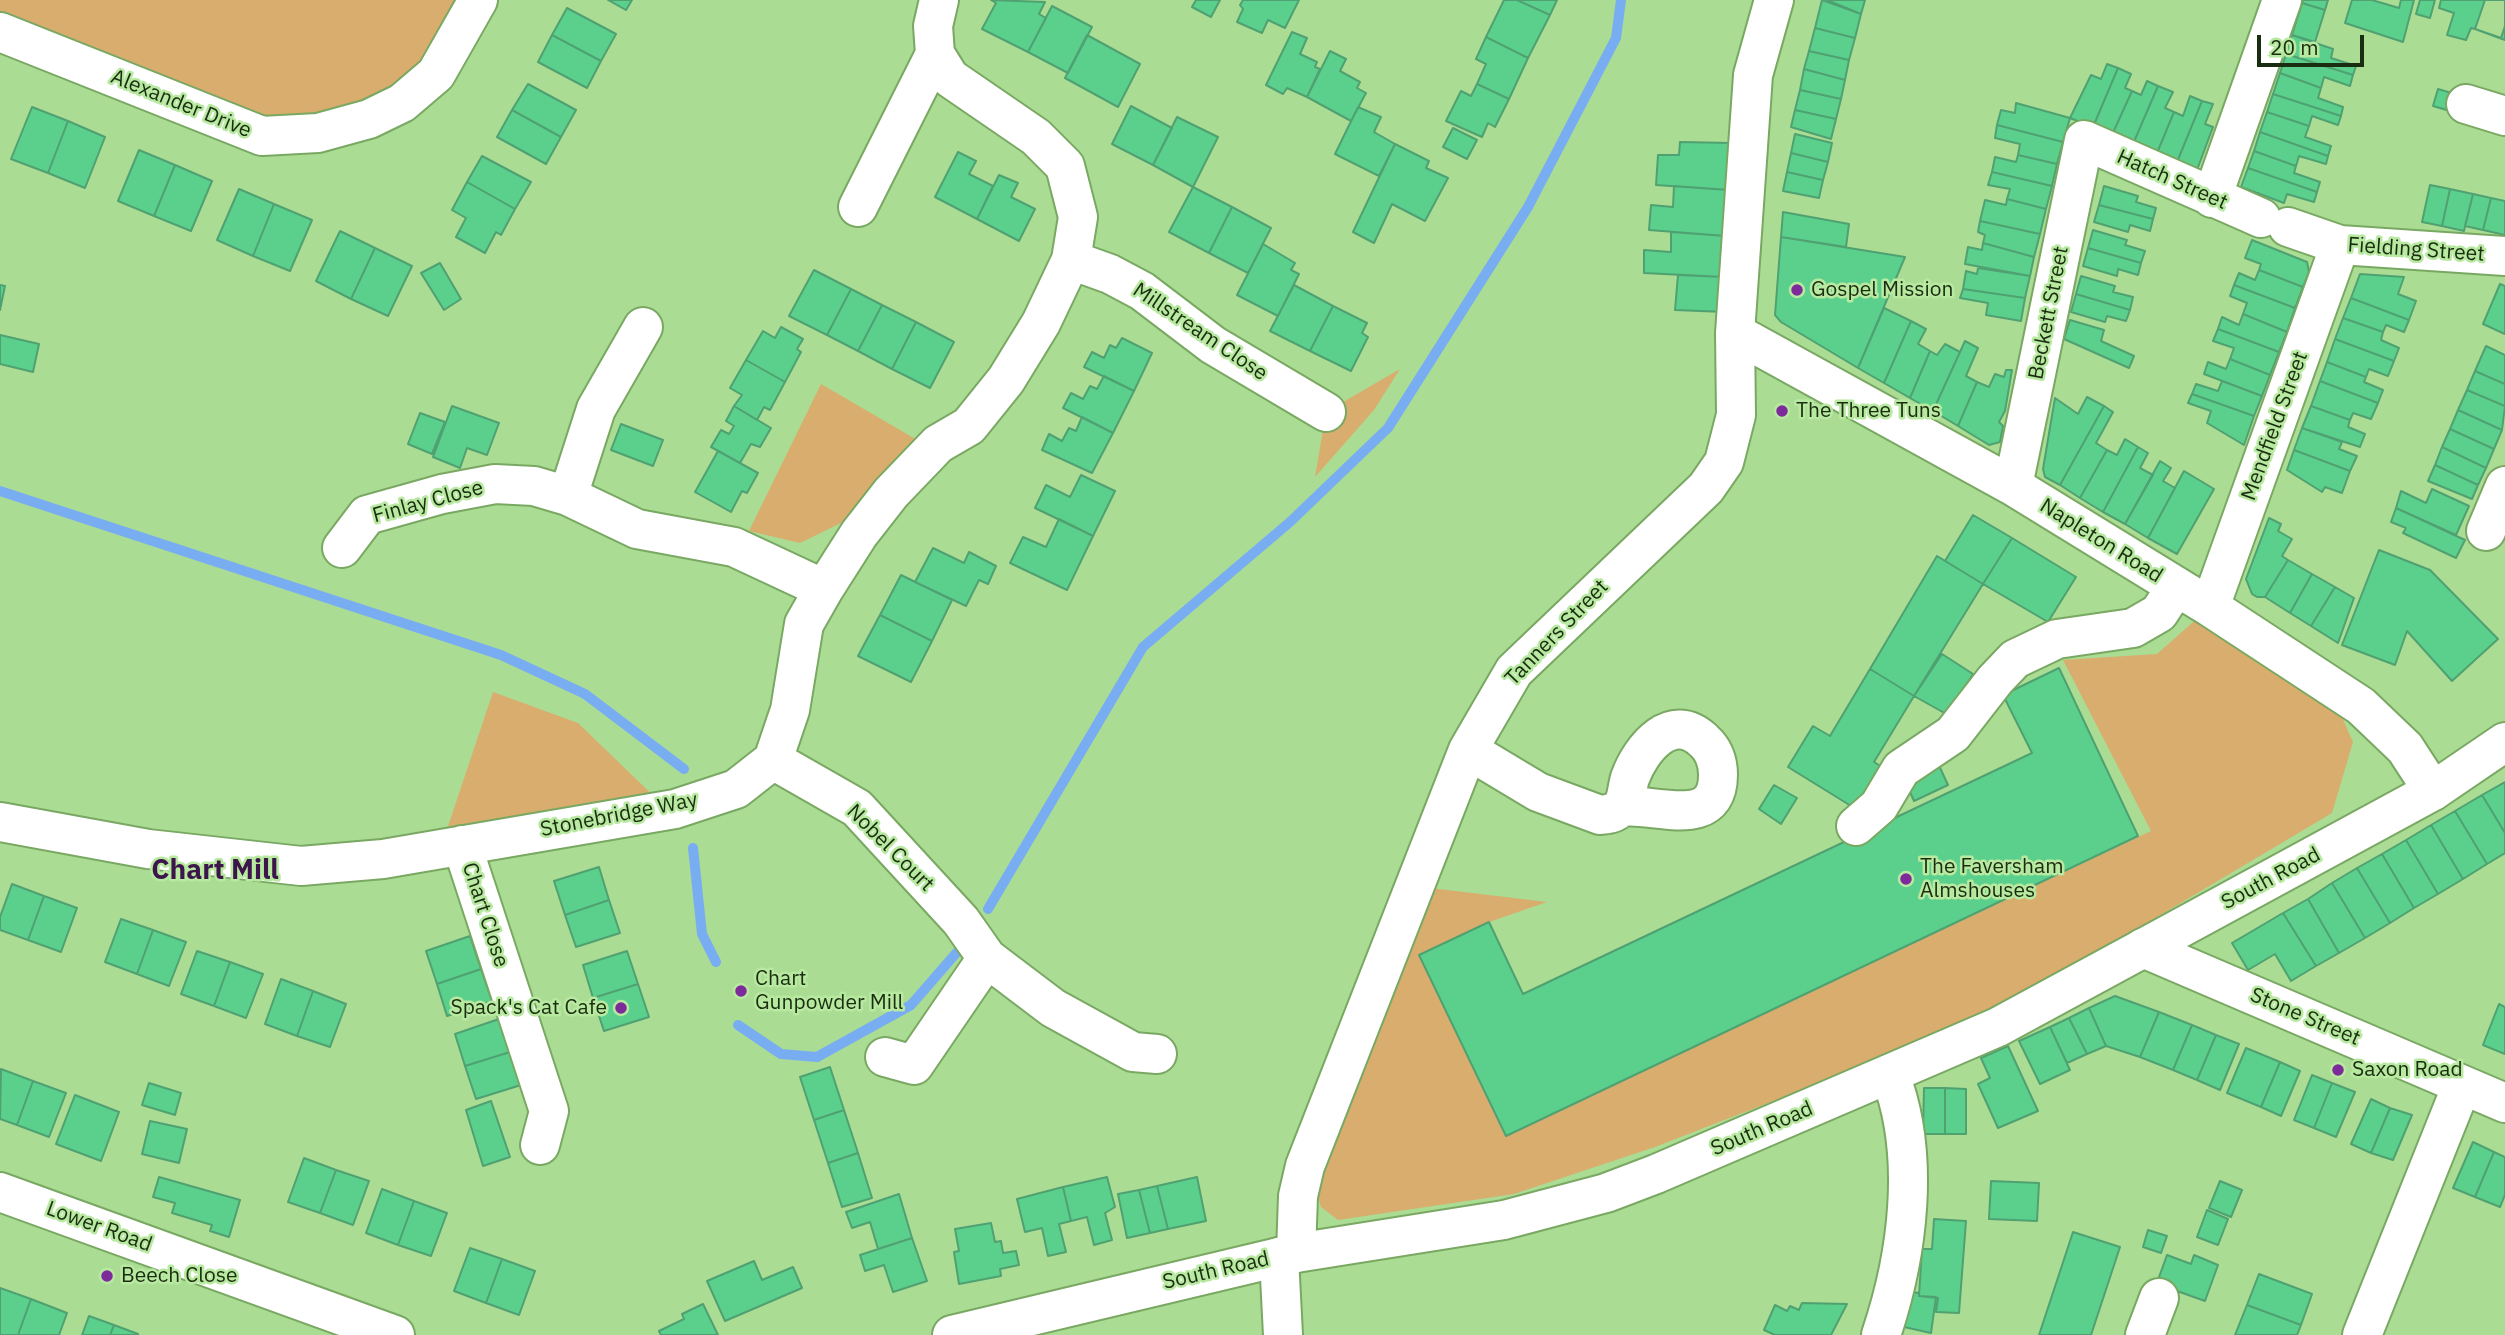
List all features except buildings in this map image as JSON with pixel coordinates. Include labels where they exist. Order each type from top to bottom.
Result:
[{"type":"street","name":"Alexander Drive","points":[[0,32],[262,136],[318,133],[369,118],[402,103],[436,74],[478,0]]},
{"type":"street","points":[[773,760],[790,710],[804,624],[824,589],[859,534],[891,493],[938,444],[969,426],[1006,380],[1041,323],[1071,260],[1077,217],[1065,166],[1036,137],[950,78],[935,54],[933,26],[939,0]]},
{"type":"street","points":[[2213,198],[2281,0]]},
{"type":"street","name":"Tanners Street","points":[[1283,1335],[1287,1255],[1308,1157],[1468,750],[1514,671],[1706,488],[1724,462],[1736,415],[1735,333],[1752,75],[1768,7]]},
{"type":"street","points":[[858,207],[935,54]]},
{"type":"street","points":[[2466,104],[2505,116]]},
{"type":"street","name":"Hatch Street","points":[[2084,140],[2213,198],[2274,222]]},
{"type":"street","name":"Beckett Street","points":[[2013,486],[2084,140]]},
{"type":"street","name":"Fielding Street","points":[[2274,222],[2340,245],[2505,256]]},
{"type":"street","name":"Mendfield Street","points":[[2210,607],[2340,245]]},
{"type":"street","name":"Millstream Close","points":[[1071,260],[1110,274],[1142,291],[1213,345],[1326,412]]},
{"type":"street","points":[[568,496],[596,409],[643,327]]},
{"type":"street","name":"Napleton Road","points":[[1735,333],[2013,486],[2210,607],[2372,714],[2404,748],[2433,791]]},
{"type":"street","name":"Finlay Close","points":[[342,548],[367,515],[442,494],[495,484],[534,486],[568,496],[637,529],[734,547],[824,589]]},
{"type":"street","points":[[2486,531],[2505,486]]},
{"type":"street","points":[[1856,826],[1871,817],[1901,769],[1954,734],[1994,680],[2015,659],[2057,639],[2133,628],[2159,613],[2176,587]]},
{"type":"street","name":"South Road","points":[[952,1335],[1287,1255],[1504,1220],[1606,1193],[1998,1027],[2433,791],[2505,742]]},
{"type":"street","points":[[1468,750],[1538,792],[1573,806],[1600,815],[1611,814],[1622,807]]},
{"type":"street","name":"Stonebridge Way","points":[[0,822],[148,849],[302,866],[383,859],[675,809],[736,789],[773,760]]},
{"type":"street","name":"Nobel Court","points":[[773,760],[857,808],[961,921],[987,958],[1053,1008],[1133,1052],[1157,1055]]},
{"type":"street","name":"Chart Close","points":[[462,845],[550,1111],[540,1145]]},
{"type":"street","name":"Stone Street","points":[[2143,948],[2505,1103]]},
{"type":"street","points":[[886,1057],[914,1065],[987,958]]},
{"type":"street","points":[[1881,1335],[1897,1280],[1905,1193],[1903,1112],[1890,1074]]},
{"type":"street","points":[[2362,1335],[2462,1085]]},
{"type":"street","name":"Lower Road","points":[[0,1192],[396,1335]]},
{"type":"street","points":[[2146,1335],[2159,1298]]},
{"type":"shaded area","points":[[0,0],[474,0],[402,103],[262,136],[0,32]]},
{"type":"shaded area","points":[[1400,369],[1374,410],[1315,477],[1326,412]]},
{"type":"shaded area","points":[[821,384],[924,444],[843,522],[800,543],[749,531]]},
{"type":"shaded area","points":[[2200,616],[2336,704],[2353,742],[2332,813],[1989,1017],[1655,1147],[1514,1194],[1338,1220],[1321,1207],[1315,1184],[1422,887],[1547,902],[1489,922],[1420,955],[1506,1136],[2151,831],[2063,660],[2157,654]]},
{"type":"shaded area","points":[[493,692],[578,723],[666,808],[440,850]]},
{"type":"waterway","points":[[988,909],[1143,647],[1290,522],[1388,428],[1528,207],[1616,38],[1621,0]]},
{"type":"waterway","points":[[0,491],[501,655],[585,694],[684,769]]},
{"type":"waterway","points":[[693,848],[702,934],[716,962]]},
{"type":"waterway","points":[[738,1025],[781,1054],[817,1057],[911,1005],[958,951]]},
{"type":"place","name":"Gospel Mission","points":[[1797,290]]},
{"type":"place","name":"The Three Tuns","points":[[1782,411]]},
{"type":"place","name":"The Faversham Almshouses","points":[[1906,879]]},
{"type":"place","name":"Chart Gunpowder Mill","points":[[741,991]]},
{"type":"place","name":"Spack's Cat Cafe","points":[[621,1008]]},
{"type":"place","name":"Saxon Road","points":[[2338,1070]]},
{"type":"place","name":"Beech Close","points":[[107,1276]]},
{"type":"district","name":"Chart Mill","points":[[215,871]]}]
